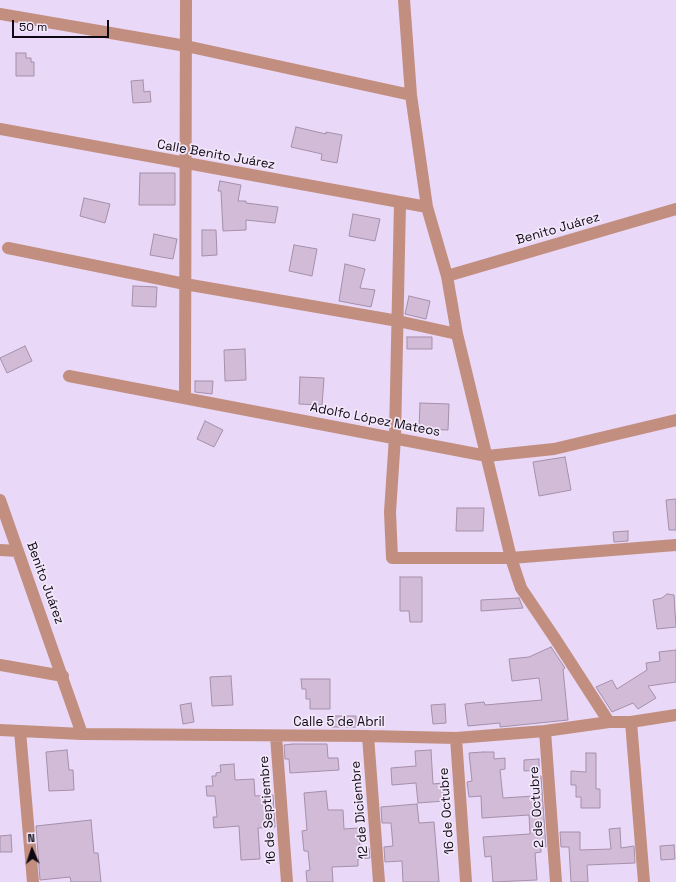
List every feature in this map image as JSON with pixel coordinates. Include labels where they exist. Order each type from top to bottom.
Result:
[{"type":"street","points":[[185,398],[186,0]]},
{"type":"street","points":[[404,0],[411,95],[427,207],[447,276],[458,334],[511,558],[521,588],[609,722]]},
{"type":"street","points":[[0,14],[186,46],[411,95]]},
{"type":"street","name":"Calle Benito Juárez","points":[[0,129],[427,207]]},
{"type":"street","points":[[400,203],[395,437],[390,512],[392,558],[511,558],[676,545]]},
{"type":"street","name":"Benito Juárez","points":[[447,276],[676,209]]},
{"type":"street","points":[[8,248],[185,284],[398,321],[458,334]]},
{"type":"street","name":"Adolfo López Mateos","points":[[69,376],[395,437],[486,456],[554,449],[676,420]]},
{"type":"street","name":"Benito Juárez","points":[[0,500],[63,676],[82,734]]},
{"type":"street","points":[[0,550],[18,551]]},
{"type":"street","points":[[0,665],[63,676]]},
{"type":"street","name":"Calle 5 de Abril","points":[[0,730],[82,734],[456,738],[545,731],[609,722],[631,722],[676,715]]},
{"type":"street","points":[[631,722],[644,882]]},
{"type":"street","points":[[20,731],[33,882]]},
{"type":"street","name":"2 de Octubre","points":[[545,731],[556,882]]},
{"type":"street","name":"16 de Septiembre","points":[[276,736],[287,882]]},
{"type":"street","name":"12 de Diciembre","points":[[368,736],[380,882]]},
{"type":"street","name":"16 de Octubre","points":[[456,738],[466,882]]},
{"type":"building","points":[[16,53],[26,53],[26,58],[31,58],[31,62],[34,62],[34,76],[16,76]]},
{"type":"building","points":[[143,80],[144,92],[150,91],[151,102],[133,103],[131,81]]},
{"type":"building","points":[[296,127],[326,134],[326,132],[342,135],[337,163],[321,160],[322,154],[291,147]]},
{"type":"building","points":[[140,173],[175,173],[175,205],[139,205]]},
{"type":"building","points":[[220,181],[241,185],[238,201],[278,207],[275,223],[246,220],[246,230],[223,231],[221,191],[218,191]]},
{"type":"building","points":[[84,198],[110,204],[105,223],[80,216]]},
{"type":"building","points":[[353,214],[380,219],[375,241],[349,236]]},
{"type":"building","points":[[202,230],[216,230],[217,255],[202,256]]},
{"type":"building","points":[[154,234],[177,239],[173,259],[150,255]]},
{"type":"building","points":[[294,245],[317,249],[312,276],[289,271]]},
{"type":"building","points":[[345,264],[365,269],[360,288],[375,290],[371,307],[339,301]]},
{"type":"building","points":[[133,286],[157,287],[156,307],[132,306]]},
{"type":"building","points":[[409,296],[430,301],[426,319],[405,314]]},
{"type":"building","points":[[407,337],[432,337],[432,349],[407,349]]},
{"type":"building","points":[[25,346],[32,361],[7,373],[0,358]]},
{"type":"building","points":[[245,349],[246,380],[225,381],[224,350]]},
{"type":"building","points":[[300,377],[324,378],[322,405],[299,404]]},
{"type":"building","points":[[195,381],[213,381],[212,394],[195,392]]},
{"type":"building","points":[[420,403],[449,404],[448,430],[419,429]]},
{"type":"building","points":[[205,421],[223,430],[214,447],[197,439]]},
{"type":"building","points":[[565,457],[571,490],[539,496],[533,462]]},
{"type":"building","points":[[676,499],[676,530],[669,530],[666,500]]},
{"type":"building","points":[[457,508],[484,508],[483,531],[456,531]]},
{"type":"building","points":[[628,531],[628,541],[614,542],[613,532]]},
{"type":"building","points":[[400,577],[422,577],[422,622],[410,622],[409,611],[400,611]]},
{"type":"building","points":[[667,594],[674,595],[676,627],[657,629],[653,600],[662,598]]},
{"type":"building","points":[[519,598],[523,608],[481,611],[481,600]]},
{"type":"building","points":[[551,647],[565,668],[563,669],[568,720],[500,727],[500,723],[468,726],[465,704],[484,702],[485,705],[542,700],[539,678],[512,681],[509,659],[529,657]]},
{"type":"building","points":[[676,650],[676,682],[648,686],[656,698],[638,709],[633,703],[612,712],[596,687],[612,680],[617,689],[647,670],[646,663],[660,661],[659,652]]},
{"type":"building","points":[[231,676],[233,705],[212,706],[210,677]]},
{"type":"building","points":[[301,679],[330,679],[330,709],[310,709],[310,699],[306,699],[306,689],[302,689]]},
{"type":"building","points":[[191,703],[194,722],[183,724],[180,705]]},
{"type":"building","points":[[445,704],[446,723],[433,724],[431,705]]},
{"type":"building","points":[[331,716],[356,716],[356,727],[331,727]]},
{"type":"building","points":[[327,744],[328,758],[338,758],[339,770],[290,773],[289,759],[285,759],[284,745]]},
{"type":"building","points":[[67,750],[69,770],[73,770],[74,790],[49,791],[46,752]]},
{"type":"building","points":[[431,750],[433,784],[442,783],[444,801],[418,803],[416,783],[392,785],[391,768],[416,766],[415,751]]},
{"type":"building","points":[[494,752],[494,759],[505,758],[505,769],[500,770],[503,798],[534,796],[533,777],[541,776],[546,847],[541,847],[541,852],[535,853],[537,880],[493,882],[491,856],[485,857],[483,837],[530,834],[529,815],[482,818],[481,796],[469,797],[467,782],[472,781],[469,753]]},
{"type":"building","points":[[586,753],[596,753],[596,789],[600,789],[600,808],[581,808],[581,797],[576,797],[576,785],[571,785],[571,771],[586,772]]},
{"type":"building","points":[[539,759],[539,770],[524,771],[524,760]]},
{"type":"building","points":[[234,764],[235,780],[254,779],[255,796],[273,795],[275,827],[258,828],[260,859],[241,860],[239,826],[214,828],[213,817],[217,817],[215,796],[207,796],[206,786],[213,786],[212,776],[216,776],[216,773],[221,772],[220,765]]},
{"type":"building","points":[[326,791],[328,810],[343,810],[344,829],[359,828],[360,848],[369,848],[370,858],[358,859],[358,866],[332,867],[333,882],[307,882],[306,871],[310,870],[308,851],[304,851],[302,831],[307,830],[304,793]]},
{"type":"building","points":[[417,804],[419,823],[434,822],[439,882],[403,882],[402,861],[385,862],[384,847],[393,846],[391,823],[382,823],[381,807]]},
{"type":"building","points":[[91,820],[94,853],[98,853],[101,882],[71,882],[70,877],[40,880],[36,826]]},
{"type":"building","points":[[620,828],[621,848],[634,846],[635,863],[587,865],[588,882],[571,882],[569,847],[561,847],[560,832],[580,832],[580,850],[611,849],[609,829]]},
{"type":"building","points":[[11,835],[12,852],[0,852],[0,836]]},
{"type":"building","points":[[674,845],[675,859],[661,860],[660,846]]}]
